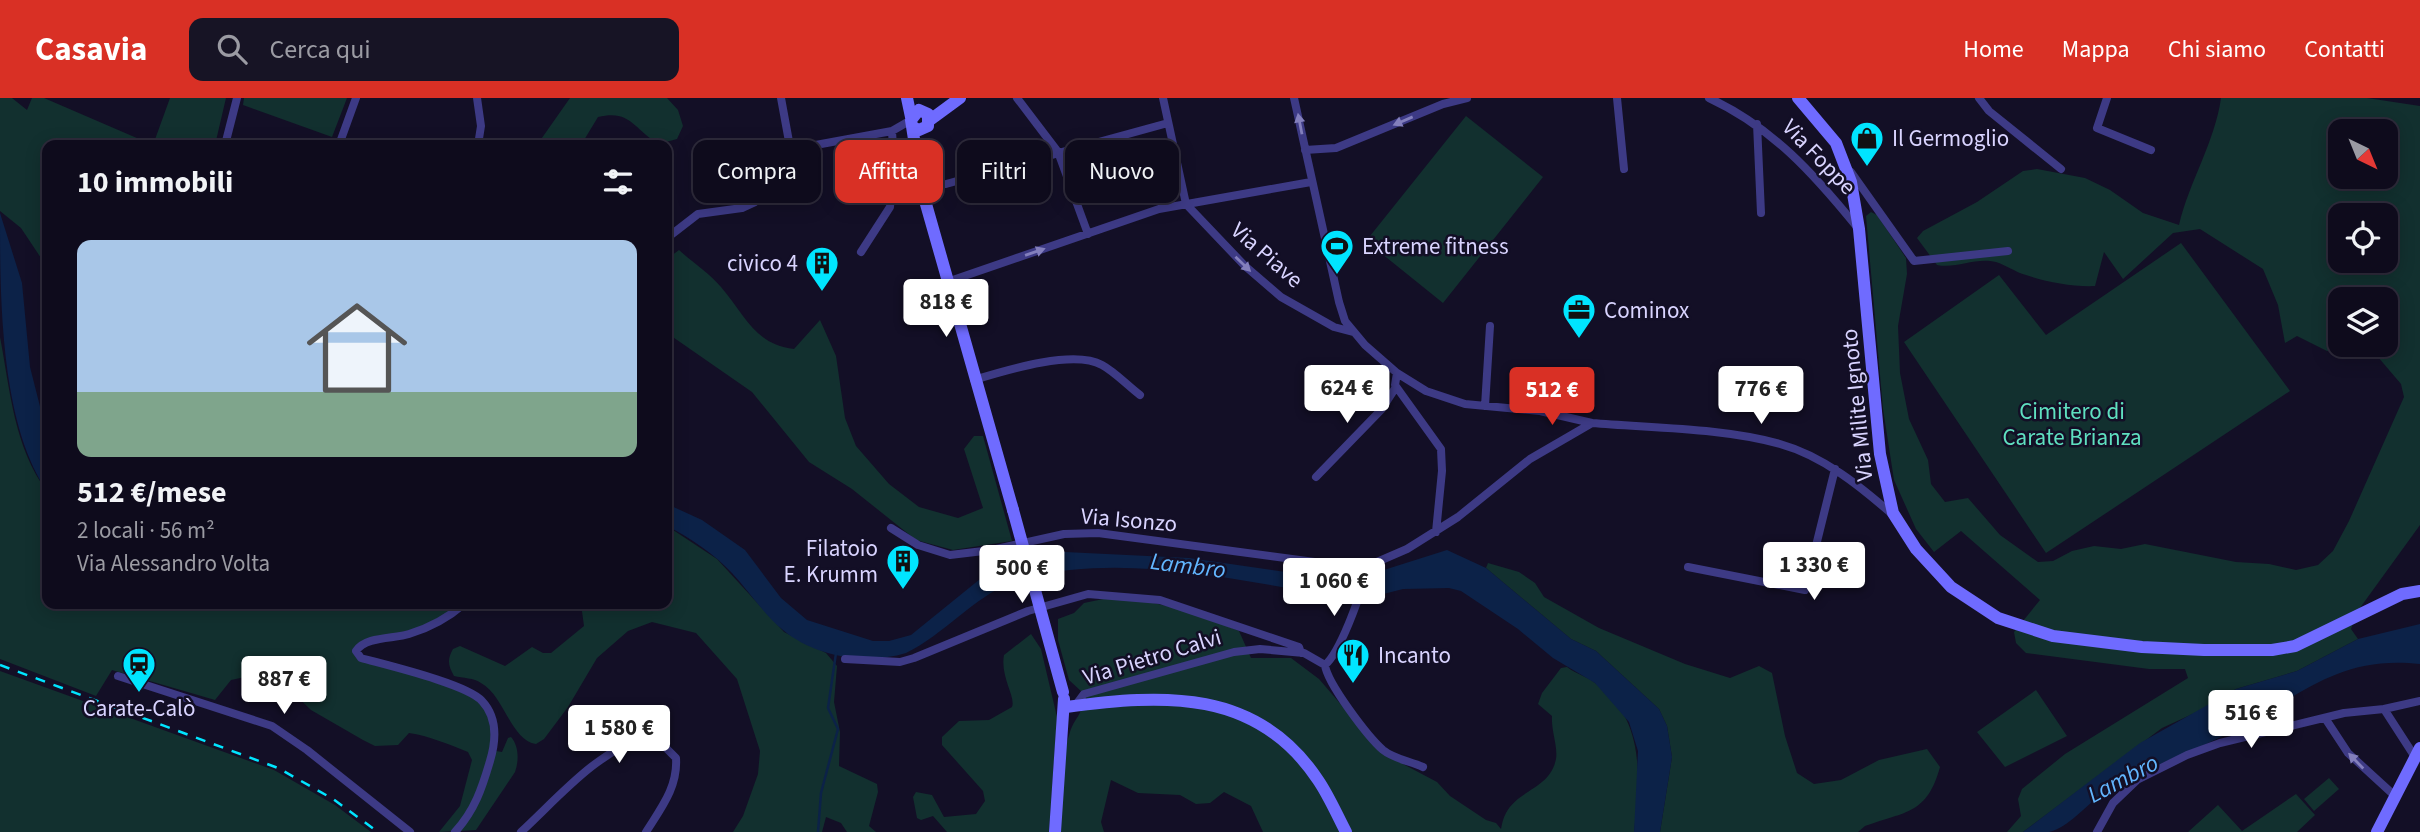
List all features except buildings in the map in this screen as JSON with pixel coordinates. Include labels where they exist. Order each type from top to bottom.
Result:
[{"type":"street","points":[[226,140],[237,98]]},
{"type":"street","points":[[341,140],[356,98]]},
{"type":"street","points":[[477,98],[481,126],[479,140]]},
{"type":"street","points":[[781,98],[789,140]]},
{"type":"street","points":[[907,98],[920,119]]},
{"type":"street","points":[[914,98],[920,119],[918,160],[922,190],[1063,692],[1070,706],[1055,832]]},
{"type":"street","points":[[821,143],[892,131],[948,107],[960,98]]},
{"type":"street","points":[[1017,98],[1058,152],[1088,234]]},
{"type":"street","points":[[1163,98],[1186,204]]},
{"type":"street","points":[[1294,98],[1311,182],[1345,321],[1353,332],[1397,373],[1447,400],[1540,411],[1592,423],[1748,438],[1779,444],[1835,469],[1895,517]]},
{"type":"street","points":[[1305,150],[1336,148],[1443,104],[1467,98]]},
{"type":"street","points":[[1617,98],[1624,170]]},
{"type":"street","name":"Via Foppe","points":[[1709,98],[1757,124],[1795,156],[1859,229]]},
{"type":"street","name":"Via Milite Ignoto","points":[[1798,98],[1830,134],[1847,167],[1859,229],[1880,454],[1895,517],[1916,549],[1951,587],[1998,618],[2053,636],[2142,647],[2272,650],[2295,646],[2402,594],[2420,591]]},
{"type":"street","points":[[1979,98],[1989,111],[2061,169]]},
{"type":"street","points":[[2107,98],[2097,128],[2151,150]]},
{"type":"street","points":[[946,184],[1168,123]]},
{"type":"street","points":[[1757,124],[1760,214]]},
{"type":"street","points":[[861,253],[890,207],[894,164],[892,131]]},
{"type":"street","points":[[1847,167],[1879,208],[1913,261],[2008,251]]},
{"type":"street","points":[[947,282],[1159,209],[1311,182]]},
{"type":"street","points":[[672,234],[698,214],[742,208],[753,203]]},
{"type":"street","name":"Via Piave","points":[[1186,204],[1245,266],[1280,297],[1334,327],[1353,332]]},
{"type":"street","points":[[1485,406],[1490,326]]},
{"type":"street","points":[[974,380],[1047,361],[1069,360],[1100,364],[1140,395]]},
{"type":"street","points":[[1397,373],[1394,380],[1396,387],[1441,449],[1442,471],[1436,532]]},
{"type":"street","points":[[1316,477],[1381,410],[1396,387]]},
{"type":"street","points":[[1423,767],[1384,751],[1329,678],[1325,666],[1358,599],[1368,569],[1436,532],[1530,459],[1592,423]]},
{"type":"street","points":[[1688,567],[1805,590],[1835,469]]},
{"type":"street","name":"Via Isonzo","points":[[891,528],[918,545],[950,555],[992,550],[1064,534],[1098,533],[1368,569]]},
{"type":"street","points":[[845,659],[907,660],[1071,596],[1107,593],[1173,603],[1299,647],[1301,653]]},
{"type":"street","points":[[456,832],[483,789],[496,744],[495,729],[486,707],[472,693],[361,658],[356,651],[364,643],[410,634],[438,622],[457,609]]},
{"type":"street","name":"Via Pietro Calvi","points":[[1070,706],[1084,694],[1234,652],[1260,649],[1301,653],[1325,666]]},
{"type":"street","points":[[118,676],[272,726],[307,750],[411,832]]},
{"type":"street","points":[[1070,706],[1164,698],[1203,702],[1241,712],[1271,731],[1298,757],[1318,780],[1346,832]]},
{"type":"street","points":[[2097,832],[2113,803],[2137,780],[2152,771],[2220,743],[2344,713],[2384,709],[2420,701]]},
{"type":"street","points":[[2376,832],[2417,753],[2384,709]]},
{"type":"street","points":[[2325,718],[2348,752],[2395,796]]},
{"type":"street","points":[[521,832],[605,757],[624,744],[646,737],[664,746],[676,758],[677,775],[665,803],[646,832]]},
{"type":"green space","points":[[0,98],[12,98],[27,110],[32,98],[44,98],[141,140],[42,140],[42,260],[21,228],[0,211]]},
{"type":"green space","points":[[170,98],[226,98],[216,140],[155,140]]},
{"type":"green space","points":[[244,98],[347,98],[332,137],[243,105]]},
{"type":"green space","points":[[570,98],[667,98],[678,110],[683,126],[677,139],[653,140],[625,118],[609,115],[598,117],[584,140],[541,140]]},
{"type":"green space","points":[[2221,98],[2367,98],[2420,106],[2420,525],[2357,612],[2351,629],[2358,639],[2297,671],[2236,689],[2199,711],[2162,728],[2023,832],[2007,832],[2021,816],[2018,799],[2022,789],[2065,754],[2188,678],[2185,669],[2149,669],[2026,653],[2016,643],[2014,632],[2040,600],[1961,531],[1934,552],[1916,529],[1894,480],[1883,409],[1866,216],[1871,212],[1877,215],[1906,258],[1907,274],[1898,326],[1900,373],[1909,419],[1928,460],[1931,484],[1945,502],[1968,498],[2000,535],[2038,562],[2053,561],[2072,551],[2094,546],[2121,549],[2145,544],[2236,562],[2269,564],[2296,570],[2318,565],[2333,551],[2349,521],[2404,397],[2401,384],[2378,357],[2398,357],[2398,287],[2328,287],[2327,351],[2297,336],[2285,343],[2278,305],[2263,269],[2200,229],[2173,233],[2123,279],[2104,252],[2095,286],[2042,280],[1988,261],[1952,266],[1937,265],[1917,238],[1923,231],[1977,202],[2023,171],[2037,169],[2085,178],[2110,190],[2143,213],[2179,225],[2208,146]]},
{"type":"green space","points":[[1466,116],[1543,177],[1443,303],[1366,241]]},
{"type":"green space","name":"Cimitero di Carate Brianza","points":[[2181,243],[2290,391],[2046,553],[1904,342],[1999,275],[2046,335]]},
{"type":"green space","points":[[679,250],[716,282],[751,327],[780,346],[794,349],[820,320],[836,356],[845,418],[856,446],[889,484],[919,507],[958,518],[983,508],[964,449],[974,436],[983,436],[1012,541],[953,550],[916,540],[852,489],[809,462],[752,392],[672,336],[672,255]]},
{"type":"green space","points":[[0,337],[20,437],[42,483],[42,609],[457,609],[438,622],[364,643],[358,655],[472,693],[486,707],[496,751],[502,752],[511,737],[516,745],[517,763],[515,772],[476,830],[439,832],[460,806],[472,760],[468,752],[409,733],[398,745],[375,746],[311,710],[283,683],[272,679],[245,677],[231,680],[215,700],[112,670],[96,696],[0,659]]},
{"type":"green space","points":[[672,529],[717,559],[784,632],[826,653],[837,666],[834,702],[840,732],[839,766],[877,784],[878,792],[869,826],[876,832],[847,832],[841,823],[826,817],[822,832],[733,832],[743,816],[758,774],[760,751],[737,679],[696,633],[652,622],[628,631],[597,658],[568,707],[544,739],[536,744],[520,735],[489,689],[475,680],[454,676],[449,666],[453,649],[460,646],[505,666],[532,647],[543,653],[551,653],[584,626],[582,609],[672,609]]},
{"type":"green space","points":[[1488,563],[1519,572],[1535,583],[1544,597],[1599,628],[1685,664],[1730,678],[1759,666],[1772,673],[1785,736],[1797,773],[1814,784],[1841,780],[1879,760],[1927,749],[1940,767],[1929,794],[1922,802],[1904,813],[1865,826],[1858,832],[1660,832],[1672,757],[1667,726],[1659,709],[1596,651],[1571,639],[1486,568]]},
{"type":"green space","points":[[1108,598],[1175,608],[1239,631],[1251,658],[1291,658],[1319,679],[1362,729],[1403,764],[1437,782],[1450,796],[1486,820],[1496,823],[1501,829],[1505,815],[1512,805],[1541,783],[1553,769],[1556,754],[1552,716],[1538,704],[1542,693],[1561,668],[1567,667],[1592,681],[1612,698],[1631,732],[1638,771],[1634,832],[1263,832],[1251,806],[1224,792],[1210,803],[1196,804],[1180,795],[1138,793],[1111,780],[1101,822],[1104,832],[1059,832],[1064,756],[1083,700],[1082,692],[1069,680],[1058,640],[1058,619],[1074,613],[1084,603]]},
{"type":"green space","points":[[1031,634],[1041,649],[1057,717],[1049,832],[947,832],[933,816],[921,820],[917,818],[913,797],[916,792],[932,795],[944,817],[976,814],[985,801],[983,791],[942,745],[942,737],[959,721],[989,720],[1012,707],[1004,671],[1004,655]]},
{"type":"green space","points":[[0,671],[274,770],[335,805],[371,832],[0,832]]},
{"type":"green space","points":[[2036,690],[2067,736],[2005,767],[1977,732]]},
{"type":"green space","points":[[2329,778],[2339,789],[2314,811],[2304,799]]},
{"type":"green space","points":[[2296,794],[2315,815],[2297,832],[2188,832],[2218,805],[2242,831]]},
{"type":"water","points":[[0,213],[22,283],[30,367],[42,414],[42,482],[31,463],[11,395],[2,320]]},
{"type":"water","name":"Lambro","points":[[672,506],[702,520],[745,550],[781,598],[807,620],[873,641],[889,641],[911,635],[985,575],[1024,560],[1065,552],[1189,558],[1335,579],[1364,577],[1356,599],[1214,576],[1142,568],[1070,570],[1034,575],[984,597],[906,653],[891,657],[858,658],[810,647],[783,630],[718,559],[672,529]]},
{"type":"water","points":[[1447,550],[1486,568],[1571,639],[1596,651],[1659,709],[1667,726],[1672,757],[1660,832],[1634,832],[1638,751],[1629,722],[1595,683],[1553,658],[1518,629],[1461,591],[1449,588],[1403,589],[1360,600],[1368,575]]},
{"type":"water","name":"Lambro","points":[[2420,624],[2420,664],[2362,666],[2338,674],[2315,684],[2247,724],[2115,786],[2056,829],[2049,832],[2023,832],[2140,743],[2236,689],[2297,671],[2358,639]]},
{"type":"waterway","points":[[818,832],[821,793],[838,729],[828,708],[836,653]]},
{"type":"railway","points":[[0,665],[278,768],[333,799],[378,832]]},
{"type":"place","name":"Il Germoglio","points":[[1867,168]]},
{"type":"place","name":"Extreme fitness","points":[[1337,276]]},
{"type":"place","name":"civico 4","points":[[822,293]]},
{"type":"place","name":"Cominox","points":[[1579,340]]},
{"type":"place","name":"Filatoio E. Krumm","points":[[903,591]]},
{"type":"place","name":"Incanto","points":[[1353,685]]},
{"type":"place","name":"Carate-Calò","points":[[139,694]]}]
